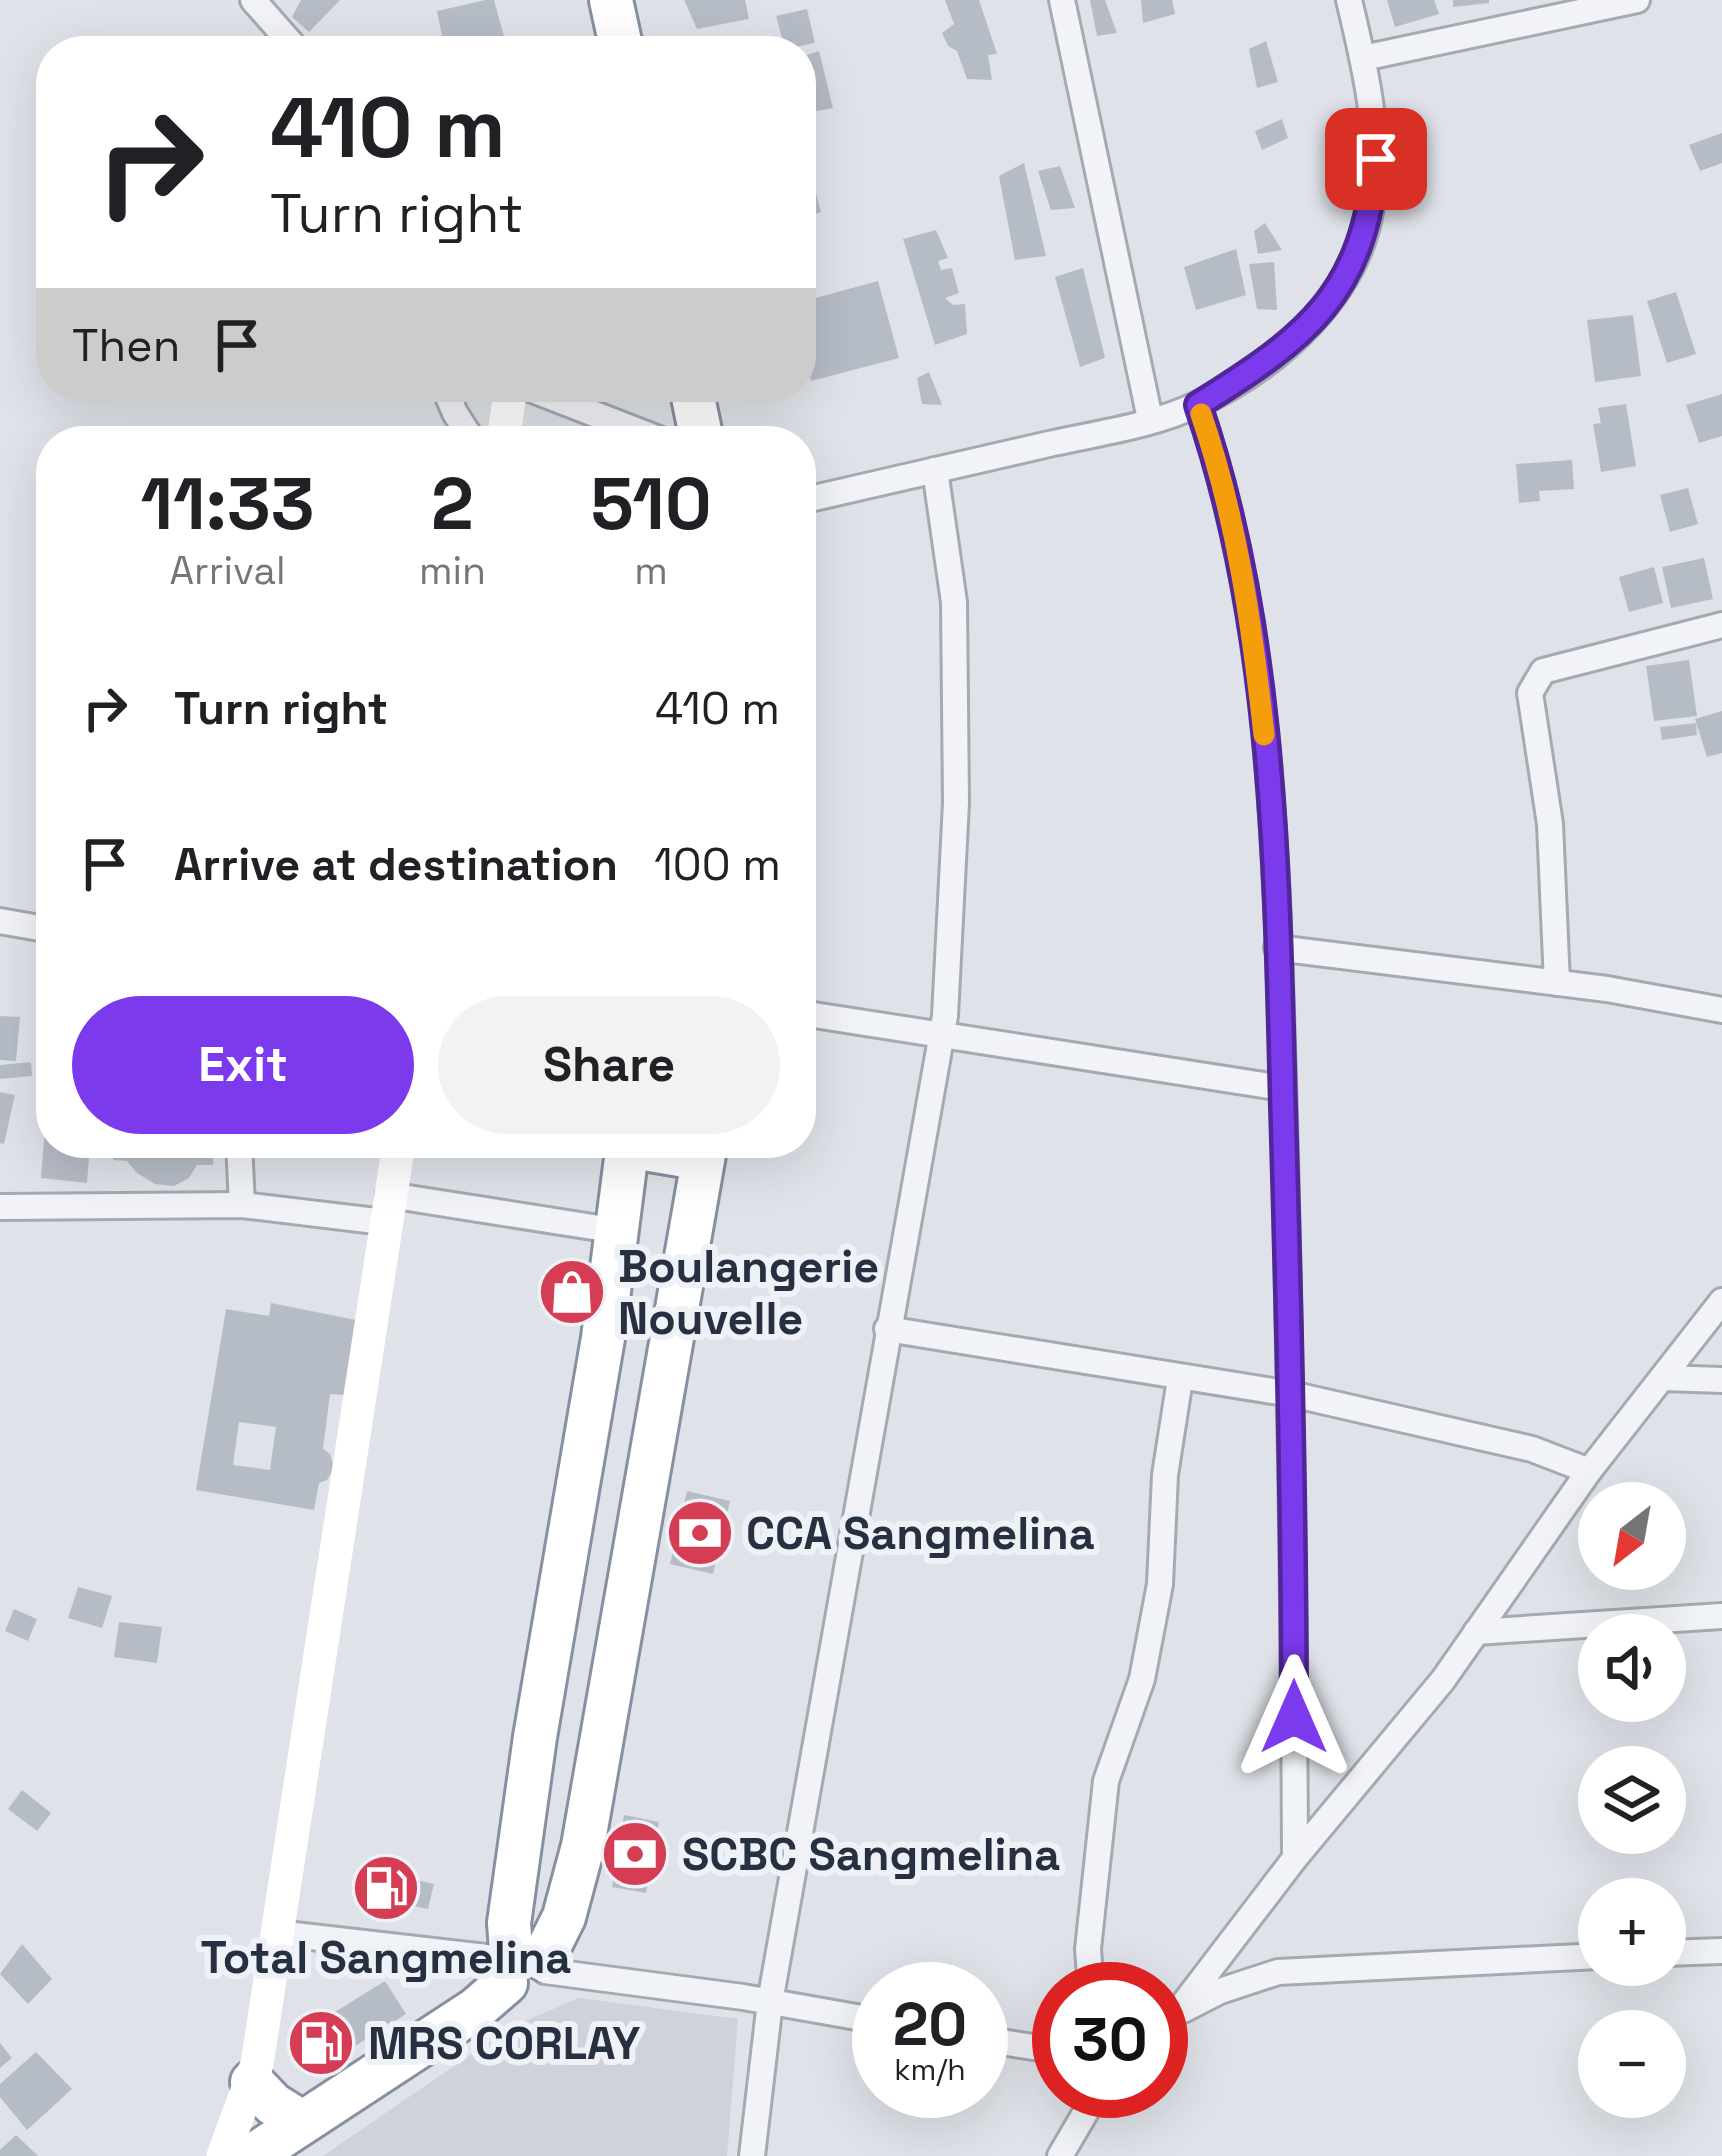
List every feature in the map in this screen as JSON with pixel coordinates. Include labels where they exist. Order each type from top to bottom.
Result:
[{"type":"highway","points":[[611,0],[619,36]]},
{"type":"highway","points":[[522,1964],[509,1923],[626,1158]]},
{"type":"highway","points":[[251,2156],[476,2009],[564,1917],[583,1846],[703,1158]]},
{"type":"highway","points":[[571,1528],[637,1536]]},
{"type":"highway","points":[[252,2081],[273,2104],[300,2121]]},
{"type":"street","points":[[253,0],[285,36]]},
{"type":"street","points":[[1061,0],[1150,419]]},
{"type":"street","points":[[816,498],[1198,405],[1257,369],[1312,324],[1355,257],[1371,210],[1376,159],[1363,58],[1348,0]]},
{"type":"street","points":[[1363,58],[1637,0]]},
{"type":"street","points":[[564,402],[625,426]]},
{"type":"street","points":[[1198,405],[1227,500],[1249,602],[1269,784],[1291,1394],[1295,1858]]},
{"type":"street","points":[[752,2156],[770,2002],[941,1035],[956,802],[954,602],[935,470]]},
{"type":"street","points":[[1557,983],[1550,824],[1531,693],[1536,680],[1543,671],[1722,625]]},
{"type":"street","points":[[0,921],[36,927]]},
{"type":"street","points":[[1277,948],[1557,983],[1722,1010]]},
{"type":"street","points":[[816,1015],[1283,1088]]},
{"type":"street","points":[[240,1158],[242,1205]]},
{"type":"street","points":[[223,2156],[252,2081],[396,1158]]},
{"type":"street","points":[[0,1207],[387,1209],[618,1231]]},
{"type":"street","points":[[1188,1993],[1443,1680],[1589,1471],[1722,1301]]},
{"type":"street","points":[[887,1329],[1291,1394],[1532,1449],[1589,1471]]},
{"type":"street","points":[[1663,1378],[1722,1380]]},
{"type":"street","points":[[1089,1962],[1106,1781],[1142,1679],[1160,1584],[1166,1475],[1180,1379]]},
{"type":"street","points":[[1477,1632],[1722,1616]]},
{"type":"street","points":[[277,1934],[522,1964],[852,2016]]},
{"type":"street","points":[[1686,1952],[1722,1951]]},
{"type":"street","points":[[1188,2008],[1220,1991],[1278,1972],[1578,1957]]},
{"type":"street","points":[[1060,2156],[1082,2118]]},
{"type":"shaded area","points":[[579,1998],[738,2019],[727,2156],[323,2156],[511,2027]]},
{"type":"building","points":[[301,0],[340,0],[309,32],[292,17]]},
{"type":"building","points":[[494,0],[504,36],[442,36],[437,11]]},
{"type":"building","points":[[684,0],[745,0],[749,19],[697,29]]},
{"type":"building","points":[[945,0],[979,0],[997,54],[988,55],[992,80],[967,79],[957,51],[948,46],[942,33],[954,24]]},
{"type":"building","points":[[1090,0],[1105,0],[1117,33],[1097,36]]},
{"type":"building","points":[[1141,0],[1172,0],[1175,14],[1143,23]]},
{"type":"building","points":[[1387,0],[1434,0],[1439,14],[1395,27]]},
{"type":"building","points":[[1453,0],[1489,0],[1489,3],[1453,7]]},
{"type":"building","points":[[807,9],[813,36],[781,36],[776,16]]},
{"type":"building","points":[[1266,41],[1278,82],[1257,88],[1249,49]]},
{"type":"building","points":[[816,52],[833,108],[816,111]]},
{"type":"building","points":[[1282,119],[1288,138],[1262,150],[1255,131]]},
{"type":"building","points":[[1722,133],[1722,163],[1700,171],[1689,145]]},
{"type":"building","points":[[1024,163],[1046,256],[1015,260],[999,176]]},
{"type":"building","points":[[1060,166],[1075,208],[1051,210],[1038,171]]},
{"type":"building","points":[[1265,223],[1282,250],[1258,254],[1254,231]]},
{"type":"building","points":[[936,230],[948,258],[938,261],[941,270],[952,268],[959,293],[945,298],[953,305],[965,304],[967,334],[935,345],[903,239]]},
{"type":"building","points":[[1236,249],[1246,295],[1196,310],[1184,267]]},
{"type":"building","points":[[1274,262],[1277,310],[1257,309],[1249,264]]},
{"type":"building","points":[[1083,268],[1105,358],[1080,367],[1055,277]]},
{"type":"building","points":[[878,281],[899,358],[816,380],[816,298]]},
{"type":"building","points":[[1676,292],[1696,354],[1667,363],[1647,301]]},
{"type":"building","points":[[1633,315],[1641,376],[1595,382],[1587,320]]},
{"type":"building","points":[[929,372],[942,405],[922,404],[917,378]]},
{"type":"building","points":[[1722,394],[1722,436],[1699,443],[1686,405]]},
{"type":"building","points":[[1626,404],[1636,466],[1601,472],[1593,424],[1601,423],[1598,408]]},
{"type":"building","points":[[1572,460],[1574,489],[1539,491],[1540,501],[1519,503],[1516,464]]},
{"type":"building","points":[[1688,488],[1698,524],[1670,532],[1660,495]]},
{"type":"building","points":[[1704,558],[1713,599],[1671,608],[1662,567]]},
{"type":"building","points":[[1654,567],[1663,603],[1629,612],[1619,577]]},
{"type":"building","points":[[1689,660],[1697,716],[1654,721],[1646,666]]},
{"type":"building","points":[[1722,711],[1722,753],[1707,757],[1695,719]]},
{"type":"building","points":[[1696,723],[1697,735],[1662,740],[1660,727]]},
{"type":"building","points":[[0,1016],[20,1017],[16,1061],[0,1060]]},
{"type":"building","points":[[31,1062],[32,1076],[0,1079],[0,1065]]},
{"type":"building","points":[[0,1092],[15,1095],[4,1144],[0,1143]]},
{"type":"building","points":[[43,1158],[89,1158],[87,1183],[41,1178]]},
{"type":"building","points":[[213,1158],[213,1165],[197,1165],[189,1178],[174,1186],[155,1184],[127,1161],[113,1160]]},
{"type":"building","name":"Boulangerie Nouvelle","points":[[564,1271],[586,1274],[580,1313],[558,1309]]},
{"type":"building","points":[[271,1303],[356,1320],[347,1395],[330,1394],[323,1449],[334,1468],[319,1483],[314,1510],[196,1490],[226,1309],[269,1316]],"holes":[[[239,1422],[276,1427],[270,1470],[233,1465]]]},
{"type":"building","name":"CCA Sangmelina","points":[[687,1491],[730,1501],[713,1574],[670,1564]]},
{"type":"building","points":[[78,1587],[112,1596],[102,1628],[68,1618]]},
{"type":"building","points":[[14,1609],[37,1619],[28,1641],[5,1631]]},
{"type":"building","points":[[119,1622],[162,1627],[157,1663],[114,1657]]},
{"type":"building","points":[[22,1790],[51,1813],[37,1831],[8,1809]]},
{"type":"building","name":"SCBC Sangmelina","points":[[624,1815],[659,1822],[646,1893],[612,1887]]},
{"type":"building","points":[[408,1878],[434,1884],[428,1909],[402,1904]]},
{"type":"building","points":[[22,1944],[52,1979],[28,2004],[0,1974]]},
{"type":"building","points":[[385,1981],[406,2014],[325,2065],[304,2031]]},
{"type":"building","points":[[0,2043],[12,2058],[0,2068]]},
{"type":"building","points":[[36,2052],[72,2089],[27,2130],[0,2097],[0,2084]]},
{"type":"building","points":[[16,2135],[38,2156],[0,2156],[0,2150]]},
{"type":"slow traffic","points":[[1201,414],[1227,500],[1249,602],[1264,735]]},
{"type":"place","name":"Boulangerie Nouvelle","points":[[572,1292]]},
{"type":"place","name":"CCA Sangmelina","points":[[700,1533]]},
{"type":"place","name":"SCBC Sangmelina","points":[[635,1854]]},
{"type":"place","name":"Total Sangmelina","points":[[386,1888]]},
{"type":"place","name":"MRS CORLAY","points":[[321,2043]]},
{"type":"route","points":[[1294,1717],[1294,1482],[1282,1030],[1269,784],[1249,602],[1227,500],[1198,405],[1257,369],[1312,324],[1334,296],[1355,257],[1371,210],[1376,159]]}]
